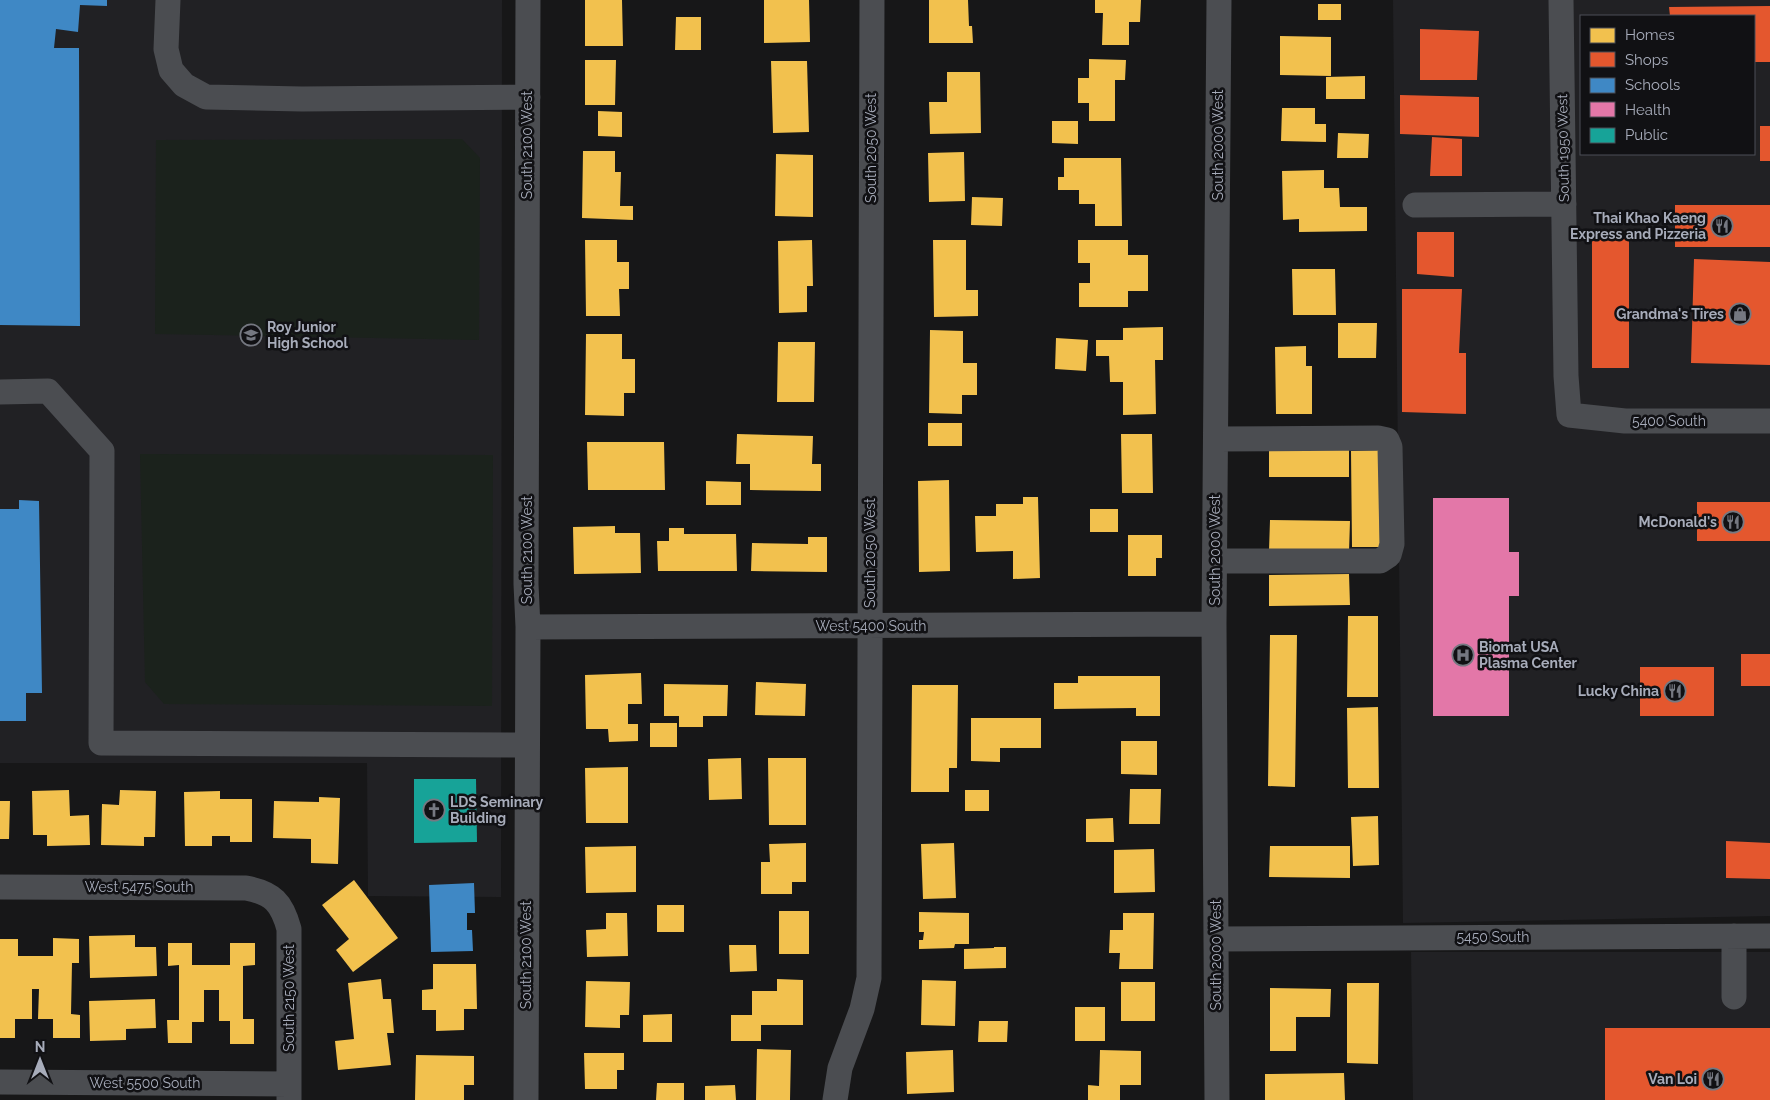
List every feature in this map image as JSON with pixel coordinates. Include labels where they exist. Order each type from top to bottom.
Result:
[{"type":"street","points":[[168,0],[166,50],[171,70],[184,85],[206,97],[528,97]]},
{"type":"street","name":"South 2100 West","points":[[526,1100],[528,0]]},
{"type":"street","name":"South 2050 West","points":[[834,1100],[840,1068],[862,1008],[869,978],[872,0]]},
{"type":"street","name":"South 2000 West","points":[[1217,1100],[1214,624],[1219,0]]},
{"type":"street","name":"South 1950 West","points":[[1561,0],[1566,376],[1569,415]]},
{"type":"street","points":[[1415,206],[1564,204]]},
{"type":"street","points":[[0,392],[48,391],[102,451],[101,743],[526,744]]},
{"type":"street","name":"5400 South","points":[[1569,415],[1625,421],[1770,420]]},
{"type":"street","points":[[1215,561],[1380,561],[1389,555],[1392,544],[1390,447],[1387,440],[1378,438],[1216,439]]},
{"type":"street","name":"West 5400 South","points":[[528,627],[1214,624]]},
{"type":"street","name":"West 5475 South","points":[[0,887],[246,888],[260,891],[275,900]]},
{"type":"street","name":"South 2150 West","points":[[275,900],[285,913],[290,929],[289,1092]]},
{"type":"street","points":[[1734,936],[1734,997]]},
{"type":"street","name":"5450 South","points":[[1216,938],[1770,936]]},
{"type":"street","name":"West 5500 South","points":[[0,1082],[289,1092]]},
{"type":"shaded area","name":"Roy Junior High School","points":[[0,0],[502,0],[501,897],[368,896],[367,763],[0,763]]},
{"type":"shaded area","points":[[1393,0],[1770,0],[1770,916],[1403,923]]},
{"type":"shaded area","points":[[462,139],[480,158],[479,340],[155,334],[156,140]]},
{"type":"shaded area","points":[[140,454],[493,455],[492,706],[164,704],[145,682]]},
{"type":"shaded area","points":[[1411,952],[1770,952],[1770,1100],[1413,1100]]},
{"type":"building: Homes","points":[[585,0],[622,0],[623,46],[585,46]]},
{"type":"building: Homes","points":[[764,0],[809,0],[810,42],[764,43]]},
{"type":"building: Homes","points":[[929,0],[968,0],[969,26],[972,26],[973,43],[929,43]]},
{"type":"building: Homes","points":[[1095,0],[1141,0],[1140,22],[1129,22],[1129,45],[1102,45],[1103,13],[1095,13]]},
{"type":"building: Homes","points":[[1318,4],[1341,4],[1341,20],[1318,20]]},
{"type":"building: Homes","points":[[676,17],[701,17],[701,50],[675,50]]},
{"type":"building: Homes","points":[[1280,36],[1331,37],[1331,76],[1280,75]]},
{"type":"building: Homes","points":[[1089,59],[1126,60],[1125,80],[1115,80],[1115,121],[1089,121],[1089,103],[1078,103],[1078,78],[1089,78]]},
{"type":"building: Homes","points":[[585,60],[616,60],[615,105],[585,105]]},
{"type":"building: Homes","points":[[771,61],[807,61],[809,132],[773,133]]},
{"type":"building: Homes","points":[[947,72],[980,72],[981,133],[930,134],[929,102],[947,102]]},
{"type":"building: Homes","points":[[1365,76],[1365,99],[1326,99],[1326,77]]},
{"type":"building: Homes","points":[[1282,108],[1315,108],[1315,124],[1326,124],[1326,142],[1281,141]]},
{"type":"building: Homes","points":[[598,111],[622,112],[622,137],[598,136]]},
{"type":"building: Homes","points":[[1052,121],[1078,121],[1078,144],[1052,143]]},
{"type":"building: Homes","points":[[1338,133],[1369,134],[1368,158],[1337,158]]},
{"type":"building: Homes","points":[[583,151],[615,151],[615,172],[621,172],[620,206],[633,206],[633,220],[582,218]]},
{"type":"building: Homes","points":[[964,152],[965,201],[929,202],[928,153]]},
{"type":"building: Homes","points":[[776,154],[813,155],[813,217],[775,216]]},
{"type":"building: Homes","points":[[1064,158],[1121,158],[1122,226],[1095,226],[1095,204],[1079,204],[1079,190],[1058,190],[1058,177],[1064,177]]},
{"type":"building: Homes","points":[[1324,170],[1324,188],[1339,188],[1340,207],[1367,207],[1367,231],[1299,232],[1299,219],[1283,220],[1282,171]]},
{"type":"building: Homes","points":[[972,197],[1003,198],[1002,226],[971,225]]},
{"type":"building: Homes","points":[[585,240],[617,240],[617,262],[629,262],[629,289],[619,289],[620,316],[586,316]]},
{"type":"building: Homes","points":[[812,240],[813,286],[807,286],[807,312],[779,313],[778,241]]},
{"type":"building: Homes","points":[[933,240],[966,240],[966,290],[978,290],[978,316],[934,317]]},
{"type":"building: Homes","points":[[1078,240],[1128,240],[1128,255],[1148,255],[1148,291],[1128,291],[1128,307],[1079,307],[1079,283],[1090,283],[1090,263],[1078,263]]},
{"type":"building: Homes","points":[[1292,269],[1335,269],[1336,315],[1293,315]]},
{"type":"building: Homes","points":[[1338,323],[1377,323],[1376,358],[1338,358]]},
{"type":"building: Homes","points":[[1163,327],[1163,360],[1155,360],[1156,414],[1123,415],[1123,382],[1110,382],[1109,356],[1096,356],[1096,340],[1123,340],[1123,328]]},
{"type":"building: Homes","points":[[930,330],[963,331],[963,363],[977,363],[977,395],[962,395],[962,414],[929,413]]},
{"type":"building: Homes","points":[[586,334],[622,334],[622,359],[635,359],[635,393],[624,393],[624,416],[585,415]]},
{"type":"building: Homes","points":[[1056,338],[1088,340],[1086,371],[1055,369]]},
{"type":"building: Homes","points":[[778,342],[815,342],[814,402],[777,402]]},
{"type":"building: Homes","points":[[1306,346],[1306,366],[1312,366],[1312,414],[1276,414],[1275,347]]},
{"type":"building: Homes","points":[[928,423],[962,423],[962,446],[928,446]]},
{"type":"building: Homes","points":[[737,434],[813,436],[812,464],[821,464],[821,491],[750,490],[750,464],[736,464]]},
{"type":"building: Homes","points":[[1121,434],[1152,434],[1153,493],[1122,493]]},
{"type":"building: Homes","points":[[587,442],[664,442],[665,490],[588,490]]},
{"type":"building: Homes","points":[[1349,446],[1349,477],[1269,477],[1269,447]]},
{"type":"building: Homes","points":[[1379,450],[1380,547],[1352,547],[1351,451]]},
{"type":"building: Homes","points":[[949,480],[950,571],[919,572],[918,481]]},
{"type":"building: Homes","points":[[706,481],[741,482],[741,505],[706,505]]},
{"type":"building: Homes","points":[[1023,497],[1038,497],[1040,578],[1013,579],[1013,551],[976,552],[975,516],[996,516],[996,504],[1023,504]]},
{"type":"building: Homes","points":[[1090,509],[1118,509],[1118,532],[1090,532]]},
{"type":"building: Homes","points":[[1270,520],[1350,521],[1349,552],[1269,551]]},
{"type":"building: Homes","points":[[615,526],[615,533],[640,533],[641,573],[574,574],[573,527]]},
{"type":"building: Homes","points":[[669,528],[684,528],[684,534],[736,534],[737,571],[658,571],[657,541],[669,541]]},
{"type":"building: Homes","points":[[1128,535],[1162,535],[1162,558],[1156,558],[1156,576],[1128,576]]},
{"type":"building: Homes","points":[[808,537],[827,537],[827,572],[751,571],[752,543],[808,544]]},
{"type":"building: Homes","points":[[1349,574],[1350,605],[1269,606],[1269,575]]},
{"type":"building: Homes","points":[[1348,616],[1378,616],[1378,697],[1347,697]]},
{"type":"building: Homes","points":[[1270,635],[1297,635],[1295,787],[1268,786]]},
{"type":"building: Homes","points":[[641,673],[642,704],[628,704],[628,724],[638,724],[638,741],[609,742],[608,729],[586,729],[585,675]]},
{"type":"building: Homes","points":[[1078,676],[1160,676],[1160,716],[1136,716],[1136,708],[1054,709],[1054,683],[1078,683]]},
{"type":"building: Homes","points":[[756,682],[806,684],[805,716],[755,715]]},
{"type":"building: Homes","points":[[664,684],[728,685],[727,716],[703,716],[703,727],[679,727],[679,716],[664,716]]},
{"type":"building: Homes","points":[[912,685],[958,685],[957,768],[949,768],[949,792],[911,792]]},
{"type":"building: Homes","points":[[1378,707],[1379,788],[1348,788],[1347,708]]},
{"type":"building: Homes","points":[[971,718],[1041,718],[1041,748],[1000,748],[1000,762],[971,761]]},
{"type":"building: Homes","points":[[650,723],[677,723],[677,747],[650,747]]},
{"type":"building: Homes","points":[[1121,741],[1157,741],[1157,775],[1121,774]]},
{"type":"building: Homes","points":[[741,758],[742,799],[709,800],[708,759]]},
{"type":"building: Homes","points":[[768,758],[806,758],[806,825],[769,825]]},
{"type":"building: Homes","points":[[628,767],[628,823],[586,823],[585,768]]},
{"type":"building: Homes","points":[[1130,789],[1161,789],[1160,824],[1129,824]]},
{"type":"building: Homes","points":[[69,790],[70,816],[89,815],[90,845],[47,846],[47,835],[33,835],[32,791]]},
{"type":"building: Homes","points":[[120,790],[156,791],[155,837],[144,837],[144,846],[101,845],[102,804],[119,805]]},
{"type":"building: Homes","points":[[965,790],[989,790],[989,811],[965,811]]},
{"type":"building: Homes","points":[[220,791],[220,799],[252,799],[252,842],[230,842],[230,836],[212,836],[212,846],[185,846],[184,792]]},
{"type":"building: Homes","points":[[319,797],[340,798],[338,864],[311,863],[311,839],[273,838],[274,801],[319,802]]},
{"type":"building: Homes","points":[[0,801],[10,801],[9,839],[0,839]]},
{"type":"building: Homes","points":[[1378,816],[1379,865],[1353,866],[1351,817]]},
{"type":"building: Homes","points":[[1113,818],[1114,842],[1086,842],[1086,819]]},
{"type":"building: Homes","points":[[806,843],[806,882],[792,882],[792,894],[761,894],[761,862],[770,862],[769,844]]},
{"type":"building: Homes","points":[[954,843],[956,898],[923,899],[921,844]]},
{"type":"building: Homes","points":[[636,846],[636,892],[586,893],[585,847]]},
{"type":"building: Homes","points":[[1270,846],[1350,846],[1350,878],[1269,877]]},
{"type":"building: Homes","points":[[1154,849],[1155,892],[1114,893],[1114,850]]},
{"type":"building: Homes","points":[[354,880],[398,938],[353,972],[336,950],[349,939],[322,905]]},
{"type":"building: Homes","points":[[657,905],[684,905],[684,932],[657,932]]},
{"type":"building: Homes","points":[[779,911],[809,911],[809,954],[779,954]]},
{"type":"building: Homes","points":[[919,912],[969,913],[969,944],[955,944],[954,948],[919,949],[919,940],[923,940],[924,932],[919,932]]},
{"type":"building: Homes","points":[[606,913],[627,913],[628,956],[587,957],[586,930],[606,929]]},
{"type":"building: Homes","points":[[1123,913],[1154,913],[1153,969],[1119,969],[1120,953],[1109,953],[1110,930],[1123,930]]},
{"type":"building: Homes","points":[[135,935],[135,947],[156,947],[157,976],[90,978],[89,936]]},
{"type":"building: Homes","points":[[53,938],[79,939],[79,963],[72,963],[71,1014],[80,1015],[80,1038],[53,1038],[53,1019],[38,1019],[39,989],[32,989],[32,1019],[15,1019],[15,1038],[0,1038],[0,939],[18,939],[18,956],[53,956]]},
{"type":"building: Homes","points":[[168,943],[192,943],[192,965],[230,965],[230,943],[255,943],[255,965],[243,966],[243,1019],[254,1019],[254,1044],[230,1044],[230,1021],[219,1021],[219,990],[204,990],[204,1022],[192,1022],[192,1043],[168,1043],[167,1020],[179,1020],[179,965],[168,966]]},
{"type":"building: Homes","points":[[729,945],[756,945],[757,971],[730,972]]},
{"type":"building: Homes","points":[[1006,947],[1006,968],[964,969],[964,949]]},
{"type":"building: Homes","points":[[433,964],[476,964],[477,1009],[464,1009],[464,1030],[436,1031],[436,1010],[422,1010],[422,990],[433,989]]},
{"type":"building: Homes","points":[[381,979],[383,999],[391,999],[394,1033],[387,1033],[391,1065],[338,1070],[335,1041],[354,1039],[348,983]]},
{"type":"building: Homes","points":[[777,979],[803,980],[803,1025],[761,1025],[761,1041],[731,1041],[731,1015],[752,1015],[752,991],[777,991]]},
{"type":"building: Homes","points":[[922,980],[956,981],[955,1026],[921,1025]]},
{"type":"building: Homes","points":[[586,981],[630,982],[629,1015],[620,1015],[620,1028],[585,1027]]},
{"type":"building: Homes","points":[[1121,982],[1155,982],[1155,1021],[1121,1021]]},
{"type":"building: Homes","points":[[1347,983],[1379,983],[1378,1064],[1347,1063]]},
{"type":"building: Homes","points":[[1270,988],[1331,989],[1330,1017],[1296,1017],[1296,1051],[1270,1051]]},
{"type":"building: Homes","points":[[155,999],[156,1028],[126,1029],[126,1040],[90,1041],[89,1001]]},
{"type":"building: Homes","points":[[1075,1007],[1105,1007],[1105,1041],[1075,1041]]},
{"type":"building: Homes","points":[[672,1014],[672,1042],[643,1042],[643,1015]]},
{"type":"building: Homes","points":[[979,1021],[1008,1021],[1007,1042],[978,1042]]},
{"type":"building: Homes","points":[[757,1049],[791,1050],[790,1100],[756,1100]]},
{"type":"building: Homes","points":[[953,1050],[954,1092],[907,1094],[906,1052]]},
{"type":"building: Homes","points":[[1100,1050],[1141,1051],[1141,1085],[1120,1085],[1120,1100],[1088,1100],[1088,1085],[1099,1086]]},
{"type":"building: Homes","points":[[584,1053],[624,1053],[624,1070],[617,1070],[617,1089],[585,1089]]},
{"type":"building: Homes","points":[[416,1055],[474,1056],[474,1085],[464,1085],[464,1100],[415,1100]]},
{"type":"building: Homes","points":[[1344,1073],[1345,1100],[1265,1100],[1265,1074]]},
{"type":"building: Homes","points":[[657,1083],[684,1083],[684,1100],[656,1100]]},
{"type":"building: Homes","points":[[735,1085],[736,1100],[705,1100],[705,1086]]},
{"type":"building: Shops","points":[[1770,6],[1770,62],[1755,62],[1755,15],[1670,15],[1669,7]]},
{"type":"building: Shops","points":[[1420,29],[1479,31],[1477,80],[1420,80]]},
{"type":"building: Shops","points":[[1400,95],[1479,97],[1479,137],[1400,134]]},
{"type":"building: Shops","points":[[1760,126],[1770,126],[1770,161],[1760,161]]},
{"type":"building: Shops","points":[[1432,137],[1462,139],[1462,176],[1430,176]]},
{"type":"building: Shops","name":"Thai Khao Kaeng Express and Pizzeria","points":[[1675,205],[1770,205],[1770,247],[1675,247]]},
{"type":"building: Shops","points":[[1417,232],[1454,232],[1454,277],[1417,274]]},
{"type":"building: Shops","points":[[1592,237],[1629,237],[1629,368],[1592,368]]},
{"type":"building: Shops","points":[[1694,259],[1770,262],[1770,365],[1691,363]]},
{"type":"building: Shops","points":[[1402,289],[1462,289],[1459,353],[1466,353],[1466,414],[1402,412]]},
{"type":"building: Shops","name":"McDonald's","points":[[1697,502],[1770,502],[1770,541],[1697,541]]},
{"type":"building: Shops","points":[[1741,654],[1770,654],[1770,686],[1741,686]]},
{"type":"building: Shops","points":[[1640,667],[1714,667],[1714,716],[1640,716]]},
{"type":"building: Shops","points":[[1726,841],[1770,843],[1770,879],[1726,878]]},
{"type":"building: Shops","points":[[1605,1028],[1770,1028],[1770,1100],[1605,1100]]},
{"type":"building: Schools","points":[[0,0],[107,0],[107,6],[80,5],[78,32],[56,29],[54,48],[79,48],[80,326],[0,325]]},
{"type":"building: Schools","points":[[19,500],[39,501],[42,693],[26,693],[26,721],[0,721],[0,509],[19,509]]},
{"type":"building: Schools","points":[[474,883],[475,913],[467,913],[467,930],[472,930],[473,951],[431,952],[429,885]]},
{"type":"building: Health","points":[[1433,498],[1509,498],[1509,552],[1519,552],[1519,596],[1509,596],[1509,716],[1433,716]]},
{"type":"building: Public","points":[[414,779],[476,779],[477,842],[414,843]]},
{"type":"place","name":"Thai Khao Kaeng Express and Pizzeria","points":[[1722,226]]},
{"type":"place","name":"Grandma's Tires","points":[[1740,314]]},
{"type":"place","name":"Roy Junior High School","points":[[251,335]]},
{"type":"place","name":"McDonald's","points":[[1733,522]]},
{"type":"place","name":"Biomat USA Plasma Center","points":[[1463,655]]},
{"type":"place","name":"Lucky China","points":[[1675,691]]},
{"type":"place","name":"LDS Seminary Building","points":[[434,810]]},
{"type":"place","name":"Van Loi","points":[[1713,1079]]}]
